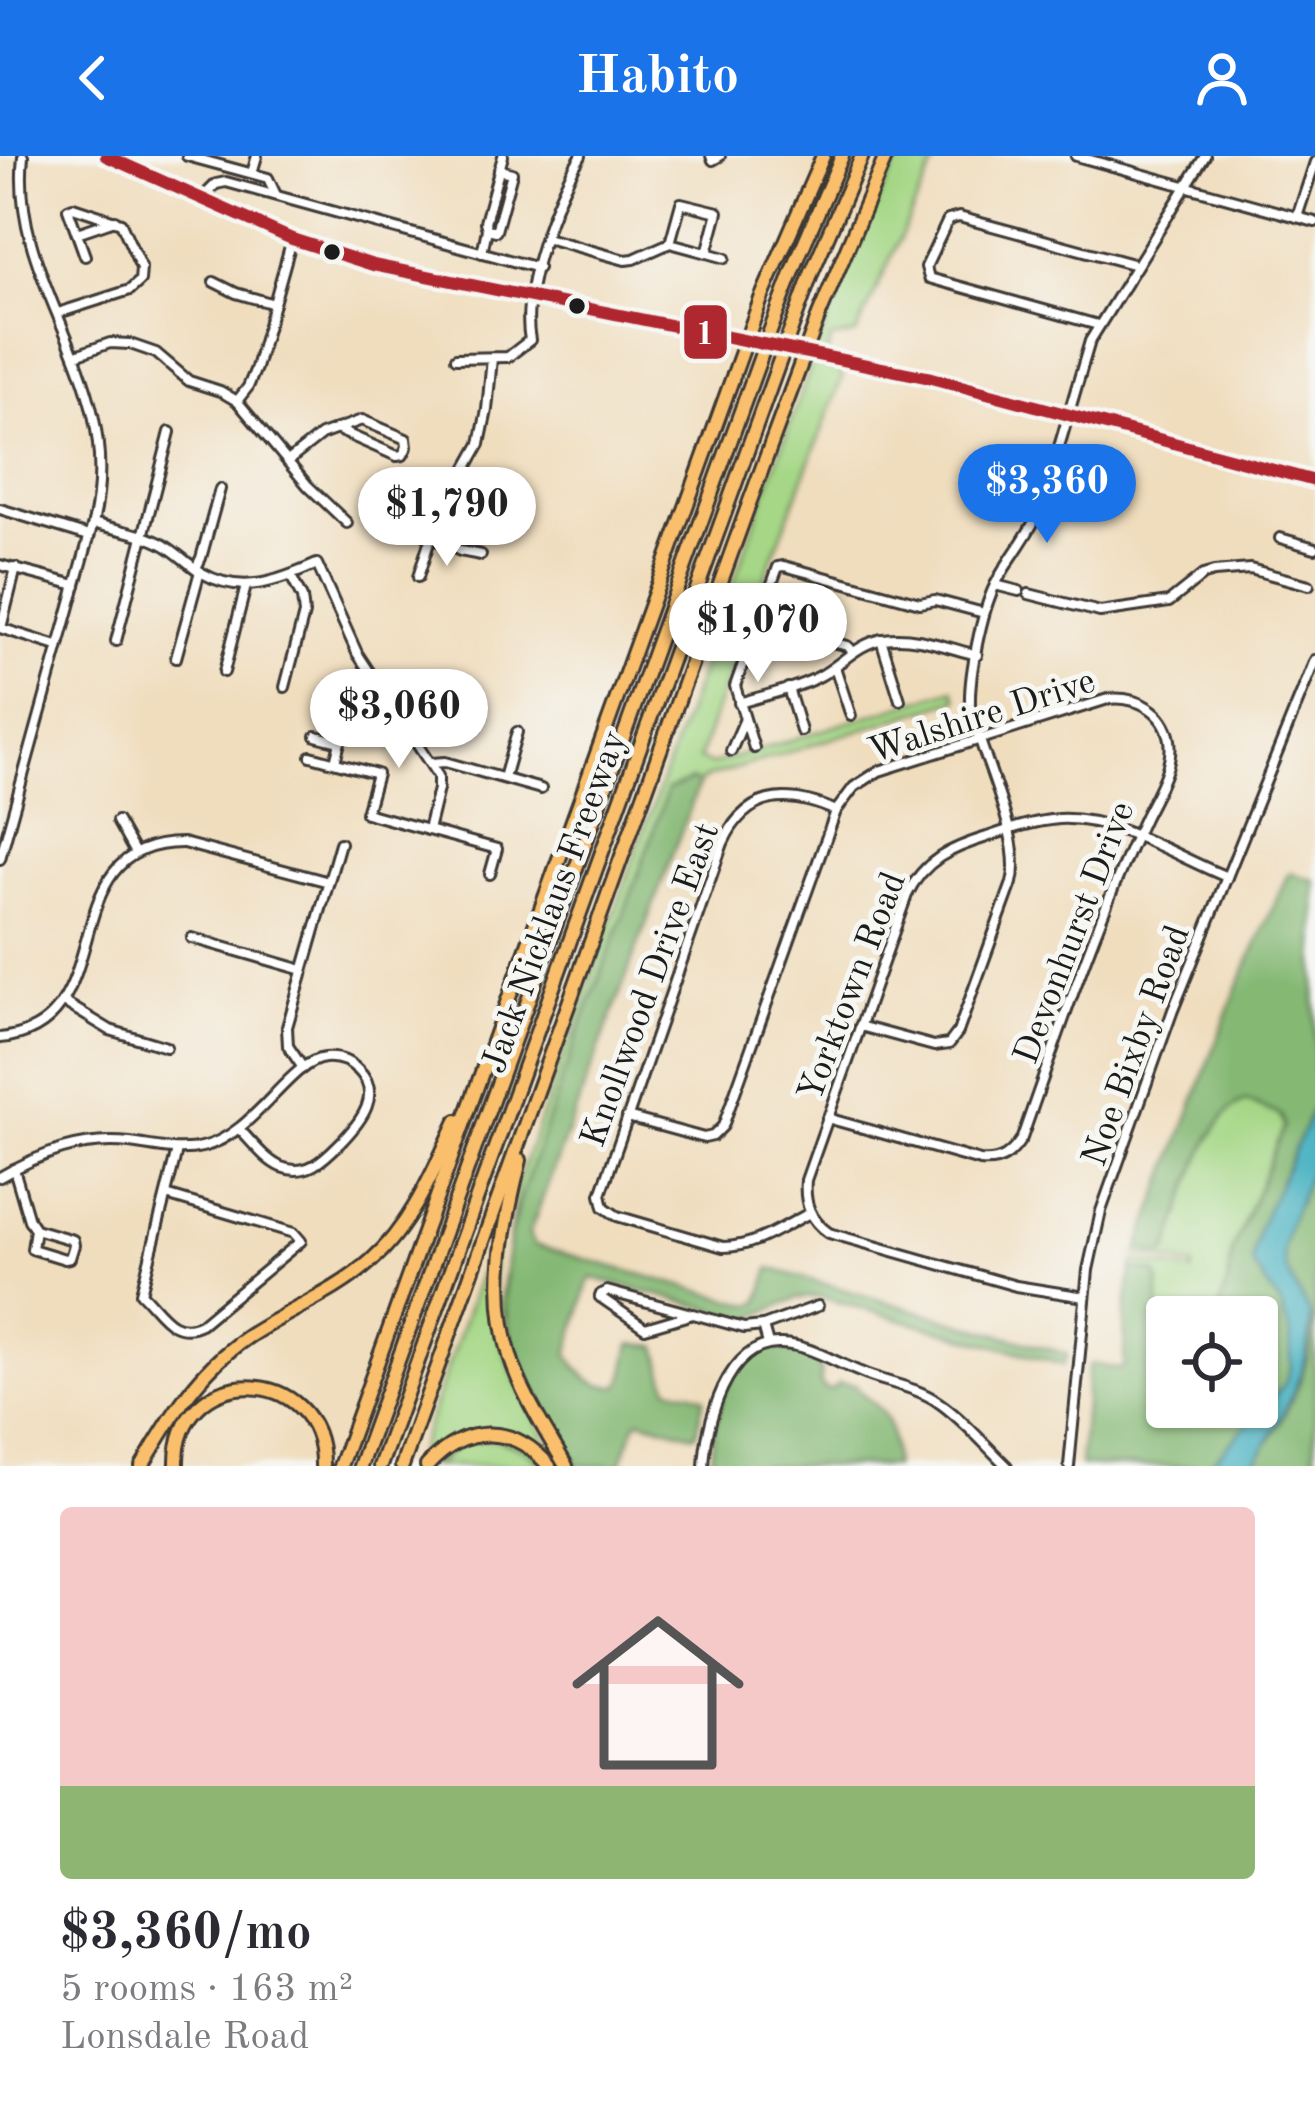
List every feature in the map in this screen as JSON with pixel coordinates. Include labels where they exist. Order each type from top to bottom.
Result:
[{"type":"highway","points":[[340,1466],[761,298],[801,202],[806,176],[819,156]]},
{"type":"highway","name":"Jack Nicklaus Freeway","points":[[360,1466],[766,342],[842,156]]},
{"type":"highway","name":"Jack Nicklaus Freeway","points":[[380,1466],[784,346],[862,156]]},
{"type":"highway","points":[[401,1466],[812,336],[886,156]]},
{"type":"highway","points":[[142,1466],[186,1395],[223,1357],[245,1339],[356,1274],[392,1239],[476,1089]]},
{"type":"highway","points":[[533,1103],[506,1217],[499,1267],[500,1315],[511,1359],[566,1466]]},
{"type":"highway","points":[[177,1466],[181,1433],[195,1410],[217,1393],[253,1386],[281,1393],[303,1411],[320,1443],[322,1466]]},
{"type":"highway","points":[[427,1466],[451,1445],[488,1434],[521,1442],[549,1466]]},
{"type":"main road","points":[[106,156],[292,239],[408,274],[972,387],[1315,481]]},
{"type":"street","points":[[0,859],[4,826],[93,524],[100,482],[100,442],[90,396],[28,233],[23,156]]},
{"type":"street","points":[[187,156],[268,178],[277,196]]},
{"type":"street","points":[[252,173],[257,156]]},
{"type":"street","points":[[482,253],[488,229],[485,222],[503,156]]},
{"type":"street","points":[[456,358],[508,357],[530,340],[530,298],[546,238],[562,191],[581,156]]},
{"type":"street","points":[[1076,156],[1315,221]]},
{"type":"street","points":[[860,1026],[934,1046],[944,1046],[958,1033],[1014,875],[1016,857],[970,707],[985,613],[995,585],[1033,528],[1098,325],[1205,156]]},
{"type":"street","points":[[1297,217],[1315,162]]},
{"type":"street","points":[[202,199],[222,182],[538,268]]},
{"type":"street","points":[[670,243],[680,203],[718,212],[707,253]]},
{"type":"street","points":[[58,313],[134,288],[140,281],[141,268],[124,227],[116,219],[73,207],[68,209],[85,256]]},
{"type":"street","points":[[1098,325],[935,281],[926,267],[950,218],[1136,265]]},
{"type":"street","points":[[76,233],[116,219]]},
{"type":"street","points":[[546,238],[630,260],[670,243],[725,258]]},
{"type":"street","points":[[237,401],[253,378],[292,239]]},
{"type":"street","points":[[214,282],[274,304]]},
{"type":"street","points":[[76,355],[117,342],[146,348],[189,381],[237,401],[308,487],[347,523]]},
{"type":"street","points":[[418,577],[430,537],[480,444],[492,358]]},
{"type":"street","points":[[288,461],[321,435],[336,429],[362,420],[406,440],[407,447],[397,456],[336,429]]},
{"type":"street","points":[[116,641],[170,432]]},
{"type":"street","points":[[176,658],[220,488]]},
{"type":"street","points":[[0,509],[89,536]]},
{"type":"street","points":[[93,524],[162,544],[219,581],[247,586],[291,576],[317,564],[372,676],[440,783],[428,830]]},
{"type":"street","points":[[430,537],[481,555]]},
{"type":"street","points":[[1280,538],[1315,548]]},
{"type":"street","points":[[0,565],[76,584]]},
{"type":"street","points":[[754,748],[735,686],[778,567],[920,603],[934,600],[985,613]]},
{"type":"street","points":[[16,568],[0,628],[57,646]]},
{"type":"street","points":[[995,585],[1100,612],[1169,602],[1195,580],[1214,572],[1250,568],[1309,585]]},
{"type":"street","points":[[284,687],[304,614],[291,576]]},
{"type":"street","points":[[224,672],[247,586]]},
{"type":"street","points":[[758,622],[853,651]]},
{"type":"street","points":[[739,703],[835,667],[853,651],[881,639],[910,639],[977,655]]},
{"type":"street","points":[[881,639],[900,700]]},
{"type":"street","name":"Noe Bixby Road","points":[[1069,1466],[1090,1251],[1101,1211],[1173,1010],[1315,660]]},
{"type":"street","points":[[835,667],[851,716]]},
{"type":"street","points":[[335,762],[355,682],[383,676],[439,692]]},
{"type":"street","points":[[788,688],[801,731]]},
{"type":"street","name":"Walshire Drive","points":[[836,811],[854,787],[879,771],[1108,698],[1132,699],[1153,710]]},
{"type":"street","name":"Devonhurst Drive","points":[[827,1118],[980,1161],[1004,1158],[1015,1149],[1104,905],[1170,758],[1169,736],[1153,710]]},
{"type":"street","points":[[731,751],[745,720]]},
{"type":"street","points":[[504,778],[517,732]]},
{"type":"street","points":[[316,736],[340,742]]},
{"type":"street","points":[[311,756],[377,774],[367,813],[497,849],[490,874]]},
{"type":"street","points":[[431,763],[446,762],[541,789]]},
{"type":"street","name":"Knollwood Drive East","points":[[810,1213],[753,1242],[723,1246],[617,1216],[602,1202],[602,1187],[733,825],[755,805],[786,796],[812,800],[836,811]]},
{"type":"street","points":[[627,1117],[699,1137],[721,1130],[836,811]]},
{"type":"street","name":"Yorktown Road","points":[[810,1213],[806,1180],[907,895],[921,871],[942,853],[1046,820],[1074,819],[1106,826],[1226,877]]},
{"type":"street","points":[[117,821],[135,853]]},
{"type":"street","points":[[0,1038],[25,1033],[55,1015],[76,975],[96,902],[116,868],[135,853],[183,843],[328,882]]},
{"type":"street","points":[[303,1068],[287,1042],[287,1027],[340,843]]},
{"type":"street","points":[[192,938],[303,970]]},
{"type":"street","points":[[64,1002],[110,1030],[166,1047]]},
{"type":"street","points":[[0,1177],[57,1149],[76,1145],[115,1142],[177,1150],[217,1143],[241,1130],[303,1068],[320,1058],[339,1058],[362,1073],[369,1094],[361,1121],[321,1161],[305,1169],[271,1161],[241,1130]]},
{"type":"street","points":[[166,1196],[294,1233],[301,1241],[201,1324],[191,1329],[170,1324],[141,1293],[177,1150]]},
{"type":"street","points":[[14,1169],[34,1229],[32,1250],[70,1258],[73,1240],[34,1229]]},
{"type":"street","points":[[810,1213],[820,1227],[835,1235],[1016,1286],[1085,1297]]},
{"type":"street","points":[[693,1314],[646,1328],[600,1298],[607,1291],[693,1314],[744,1328],[818,1306]]},
{"type":"street","points":[[763,1326],[768,1344]]},
{"type":"street","points":[[704,1466],[708,1426],[729,1377],[745,1356],[768,1344],[815,1351],[867,1376],[928,1396],[1007,1466]]},
{"type":"green space","points":[[901,156],[938,156],[856,334],[831,339],[824,366],[841,371],[842,378],[699,759],[711,765],[954,689],[958,699],[699,784],[692,780],[639,877],[576,1036],[508,1324],[579,1466],[570,1466],[523,1381],[500,1303],[518,1181],[835,299]]},
{"type":"green space","points":[[692,780],[699,784],[529,1234],[534,1245],[751,1305],[759,1303],[770,1268],[1067,1354],[1063,1365],[821,1297],[797,1298],[749,1319],[593,1278],[568,1354],[583,1374],[595,1383],[619,1386],[631,1344],[657,1346],[668,1387],[704,1398],[696,1434],[640,1420],[620,1466],[579,1466],[511,1336],[505,1292],[509,1240],[531,1166],[667,790]]},
{"type":"green space","points":[[1287,876],[1315,880],[1315,1104],[1259,1228],[1290,1331],[1291,1367],[1278,1392],[1278,1296],[1223,1296],[1232,1252],[1284,1126],[1281,1115],[1246,1101],[1231,1109],[1207,1144],[1166,1253],[1144,1250],[1140,1245],[1235,993]]},
{"type":"green space","points":[[1246,1101],[1280,1115],[1284,1126],[1232,1252],[1223,1296],[1159,1296],[1159,1279],[1132,1268],[1135,1261],[1192,1272],[1193,1266],[1137,1254],[1140,1245],[1160,1254],[1168,1249],[1210,1136],[1235,1105]]},
{"type":"green space","points":[[1315,1153],[1315,1466],[1253,1466],[1293,1397],[1311,1340],[1311,1321],[1283,1252],[1291,1214]]},
{"type":"green space","points":[[502,1211],[493,1285],[502,1345],[561,1466],[490,1431],[423,1466],[413,1466]]},
{"type":"green space","points":[[1132,1268],[1156,1273],[1159,1296],[1146,1296],[1146,1428],[1244,1428],[1208,1466],[1080,1466],[1088,1367],[1124,1367]]},
{"type":"green space","points":[[775,1348],[814,1361],[825,1389],[839,1383],[855,1385],[887,1420],[894,1466],[711,1466],[716,1423],[731,1380],[750,1356]]},
{"type":"green space","points":[[494,1439],[525,1449],[543,1466],[433,1466],[463,1443]]},
{"type":"water","points":[[1315,1104],[1313,1163],[1284,1247],[1289,1274],[1310,1315],[1310,1333],[1300,1373],[1278,1423],[1278,1391],[1291,1367],[1290,1331],[1278,1296],[1252,1263],[1259,1228]]},
{"type":"water","points":[[1244,1428],[1275,1428],[1253,1466],[1208,1466]]},
{"type":"transit line","name":"1","points":[[106,156],[292,239],[373,265],[931,378],[1315,481]]}]
